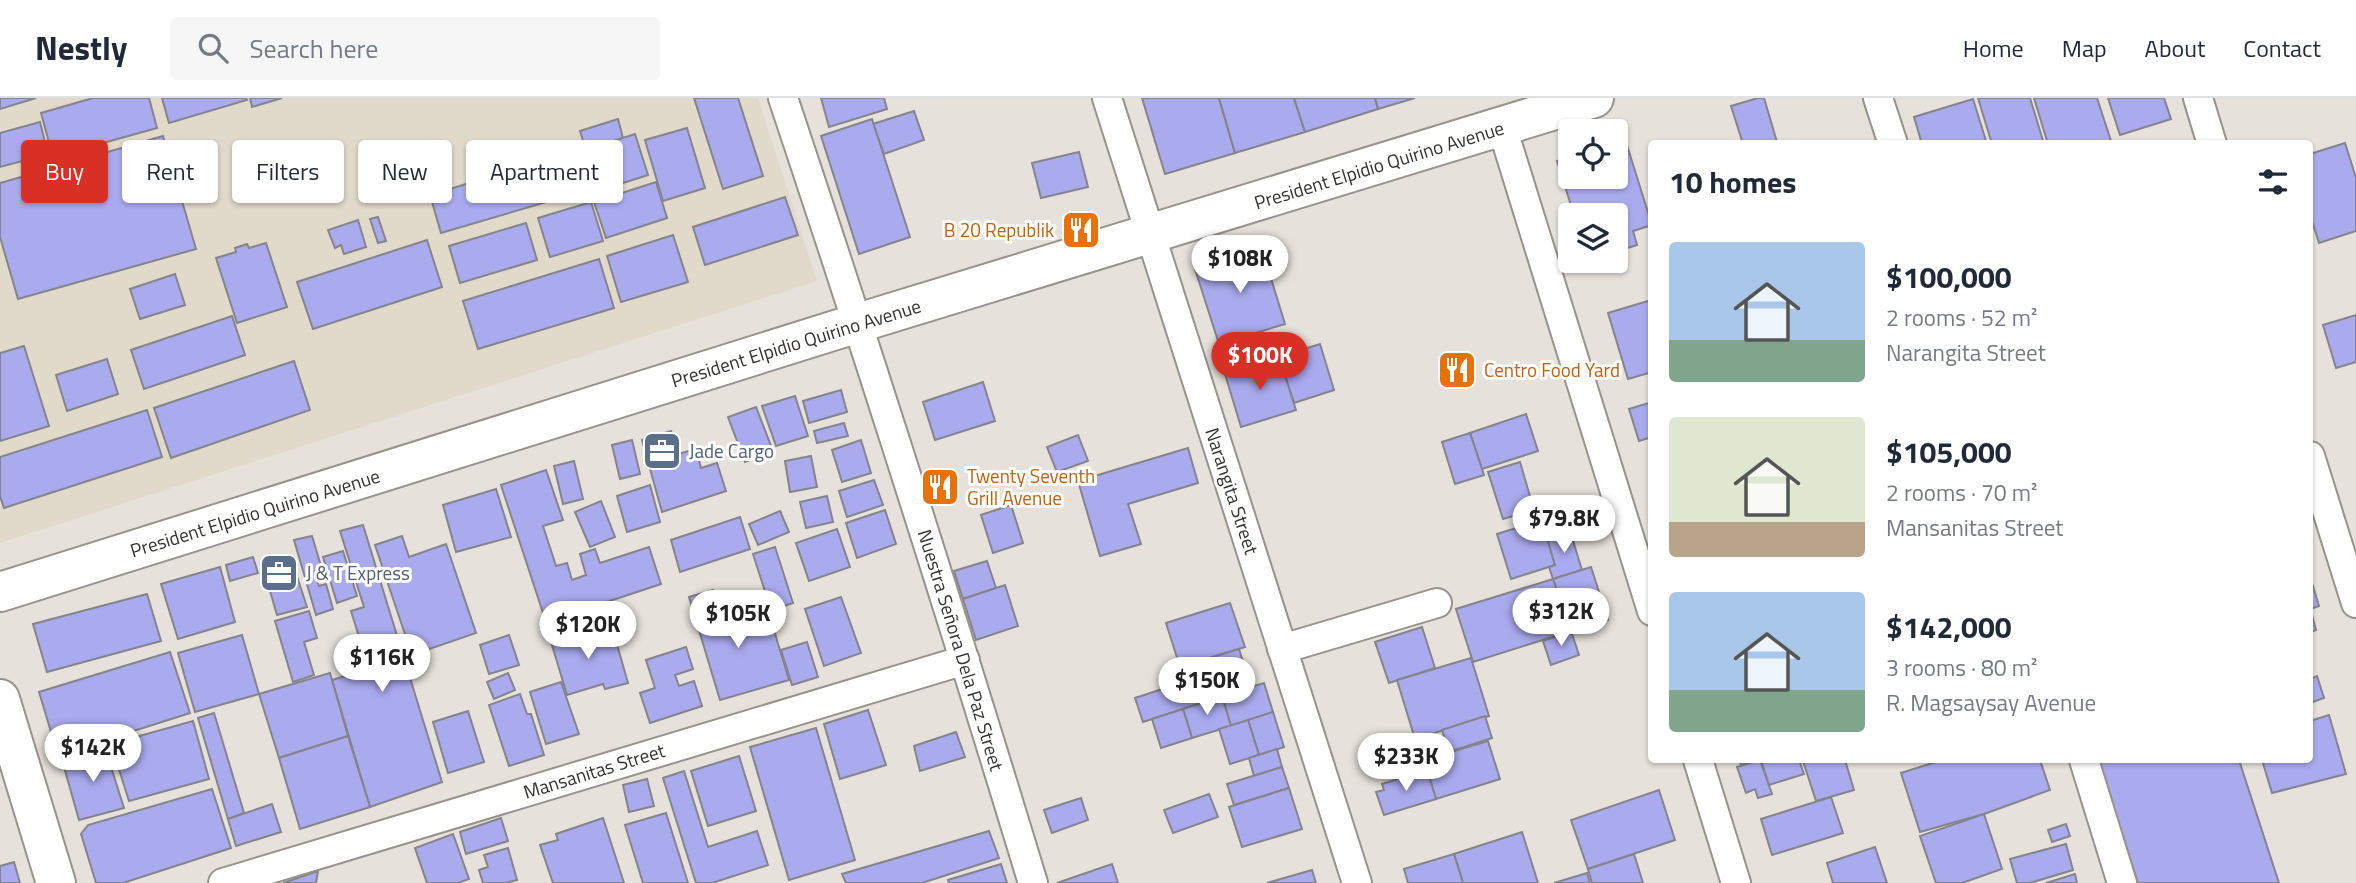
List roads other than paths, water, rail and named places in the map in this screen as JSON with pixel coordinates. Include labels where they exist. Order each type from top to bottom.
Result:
[{"type":"street","name":"Nuestra Señora Dela Paz Street","points":[[783,98],[858,323],[1033,883]]},
{"type":"street","name":"Narangita Street","points":[[1107,98],[1357,883]]},
{"type":"street","name":"President Elpidio Quirino Avenue","points":[[0,592],[858,323],[1149,235],[1497,113],[1594,98]]},
{"type":"street","points":[[1878,98],[1892,140]]},
{"type":"street","points":[[2198,98],[2211,140]]},
{"type":"street","points":[[1497,113],[1648,598]]},
{"type":"street","points":[[2313,466],[2356,603]]},
{"type":"street","points":[[1282,649],[1437,603]]},
{"type":"street","name":"Mansanitas Street","points":[[223,883],[965,660]]},
{"type":"street","points":[[0,699],[56,883]]},
{"type":"street","points":[[1699,763],[1737,883]]},
{"type":"street","points":[[2085,763],[2122,883]]},
{"type":"place","name":"B 20 Republik","points":[[1081,230]]},
{"type":"place","name":"Centro Food Yard","points":[[1457,370]]},
{"type":"place","name":"Jade Cargo","points":[[662,451]]},
{"type":"place","name":"Twenty Seventh Grill Avenue","points":[[940,487]]},
{"type":"place","name":"J & T Express","points":[[279,573]]}]
